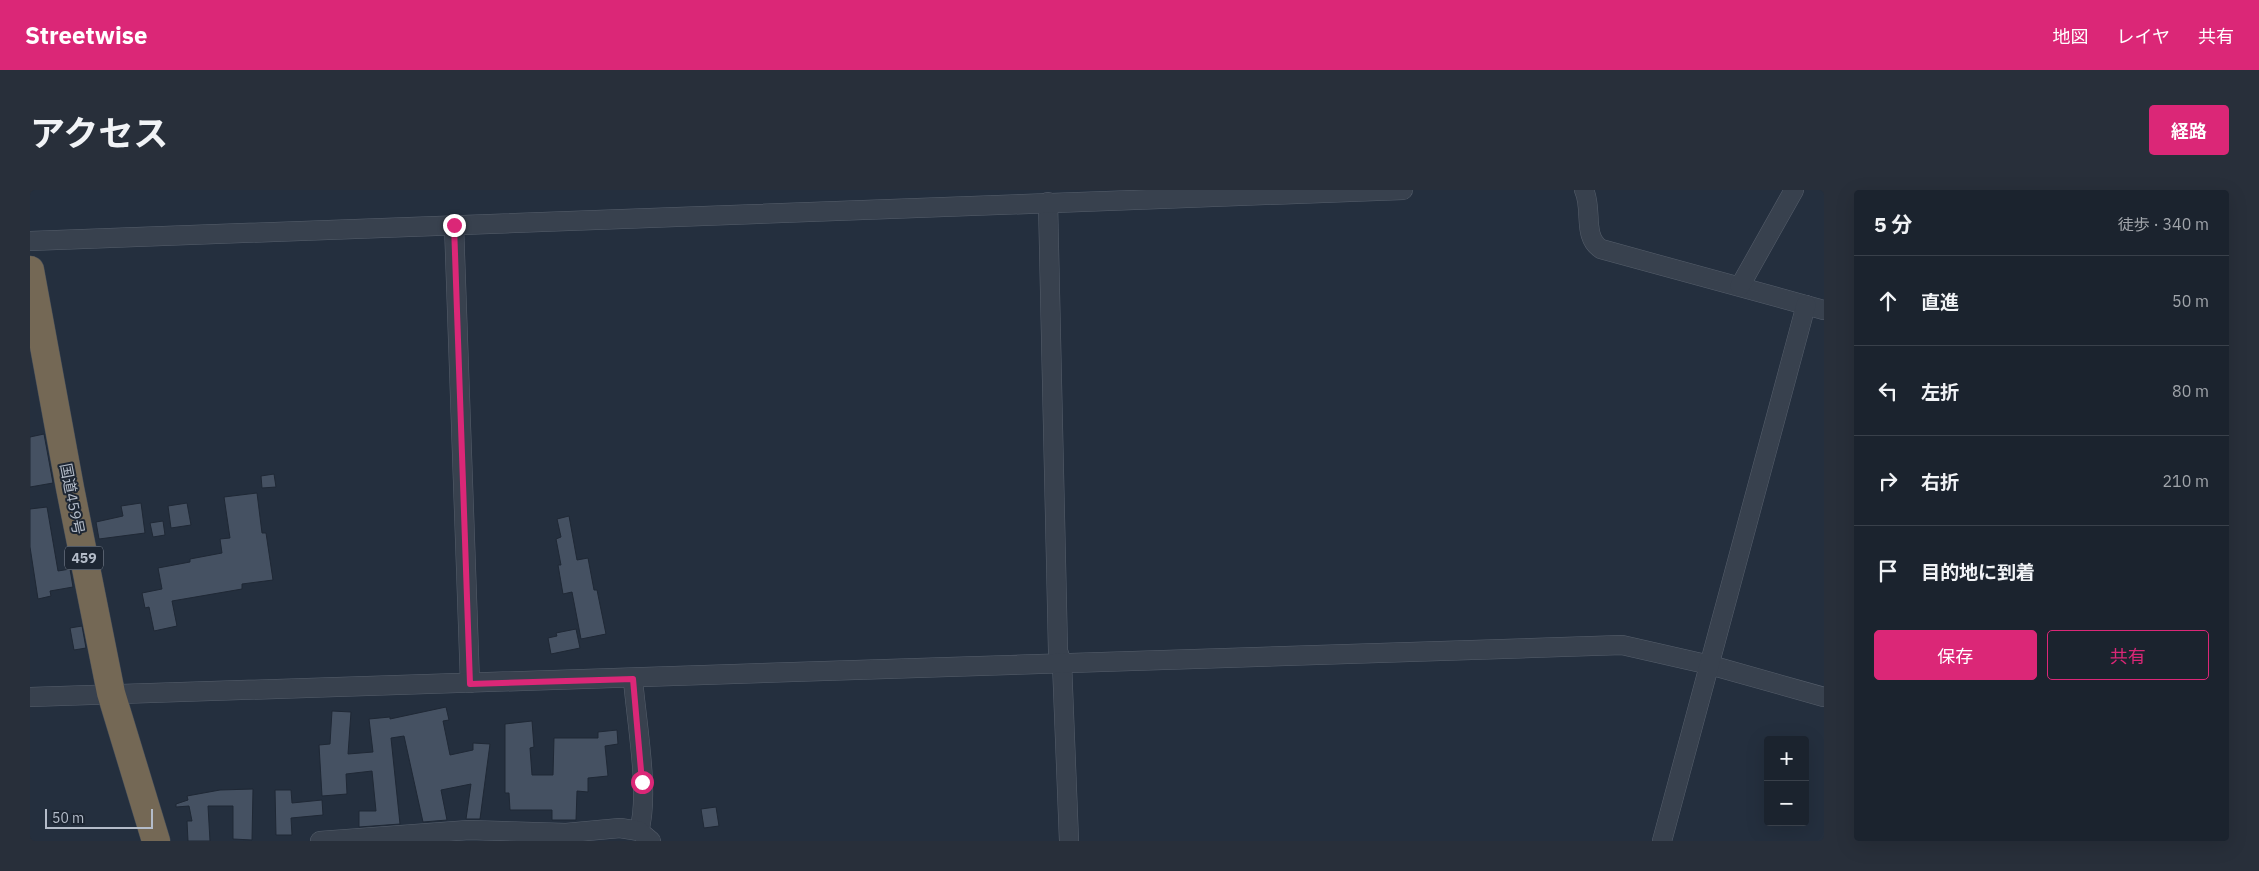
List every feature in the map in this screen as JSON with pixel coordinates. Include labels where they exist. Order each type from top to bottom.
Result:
[{"type":"highway","name":"国道459号","points":[[30,270],[72,498],[112,693],[156,841]]},
{"type":"street","points":[[30,240],[1403,190]]},
{"type":"street","points":[[1584,190],[1590,212],[1590,236],[1594,244],[1601,249],[1815,307],[1710,665],[1662,841]]},
{"type":"street","points":[[1740,286],[1794,190]]},
{"type":"street","points":[[1048,202],[1058,651],[1062,663],[1069,841]]},
{"type":"street","points":[[454,225],[470,684]]},
{"type":"street","points":[[30,697],[112,693],[633,679],[1622,645],[1710,665],[1824,696]]},
{"type":"street","points":[[320,841],[469,830],[566,833],[620,828],[645,836],[642,818],[642,782],[633,679]]},
{"type":"building","points":[[44,434],[53,483],[30,487],[30,437]]},
{"type":"building","points":[[274,474],[276,487],[262,488],[261,476]]},
{"type":"building","points":[[257,493],[262,533],[266,533],[273,580],[242,584],[242,589],[172,601],[177,626],[154,631],[149,607],[145,608],[142,593],[162,589],[158,568],[222,553],[220,539],[230,538],[224,497]]},
{"type":"building","points":[[141,503],[145,533],[99,539],[96,522],[123,516],[121,506]]},
{"type":"building","points":[[187,503],[191,525],[171,528],[168,506]]},
{"type":"building","points":[[47,507],[58,571],[70,569],[73,587],[50,591],[51,596],[38,599],[30,547],[30,509]]},
{"type":"building","points":[[569,516],[577,560],[588,558],[594,590],[597,590],[606,634],[581,639],[572,592],[563,594],[558,565],[561,565],[556,539],[561,537],[557,519]]},
{"type":"building","points":[[163,521],[165,535],[153,537],[150,523]]},
{"type":"building","points":[[82,626],[86,648],[74,650],[70,628]]},
{"type":"building","points":[[576,629],[580,648],[551,654],[548,638],[557,636],[556,633]]},
{"type":"building","points":[[446,707],[449,720],[443,721],[450,755],[473,750],[473,743],[490,744],[480,819],[466,819],[471,784],[441,790],[447,820],[423,822],[404,736],[391,738],[400,824],[359,827],[359,811],[376,811],[372,771],[346,774],[347,794],[322,796],[319,745],[330,744],[332,711],[351,712],[348,754],[373,752],[369,719],[390,717],[390,719]]},
{"type":"building","points":[[532,721],[534,747],[530,748],[532,775],[553,775],[554,738],[598,738],[598,732],[617,730],[618,744],[605,746],[608,776],[588,778],[588,792],[577,791],[576,820],[552,820],[552,810],[510,810],[509,793],[505,793],[505,724]]},
{"type":"building","points":[[253,789],[252,840],[233,839],[233,806],[208,806],[210,841],[188,841],[187,821],[192,821],[189,806],[176,807],[176,804],[188,800],[187,796],[220,790]]},
{"type":"building","points":[[275,790],[291,790],[292,803],[322,800],[323,815],[291,818],[292,835],[276,835]]},
{"type":"building","points":[[716,807],[719,826],[704,828],[701,809]]},
{"type":"route","points":[[454,225],[470,684],[633,679],[642,782]]}]
